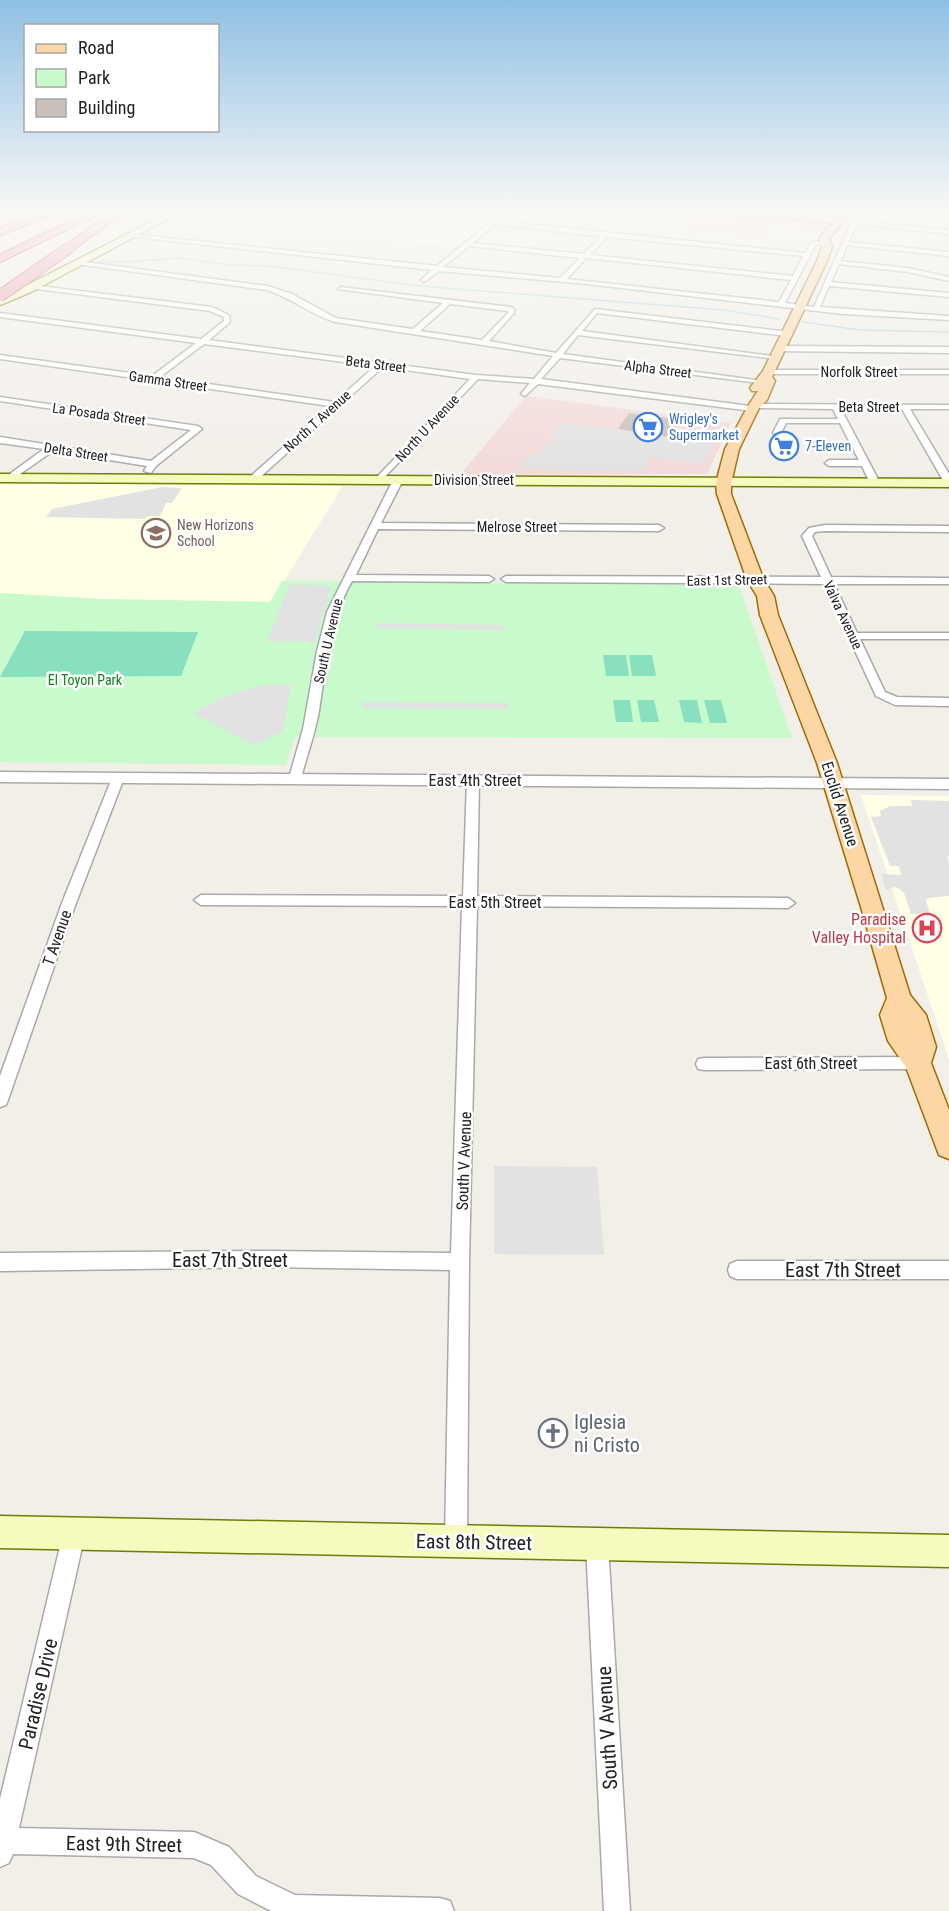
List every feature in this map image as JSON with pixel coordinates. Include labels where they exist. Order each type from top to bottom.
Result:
[{"type":"main road","points":[[722,481],[732,451],[753,408],[761,400],[769,381],[765,377],[803,301]]},
{"type":"main road","name":"Division Street","points":[[5,478],[949,483]]},
{"type":"main road","name":"Euclid Avenue","points":[[722,481],[724,494],[755,580],[750,586],[751,589],[755,599],[769,615],[827,763],[899,998],[893,1015],[901,1041],[918,1063],[949,1147]]},
{"type":"main road","name":"East 8th Street","points":[[0,1532],[949,1551]]},
{"type":"street","points":[[147,301],[218,310],[228,319],[225,325],[200,341],[153,379]]},
{"type":"street","name":"Alpha Street","points":[[298,301],[322,316],[414,332],[557,355],[765,377]]},
{"type":"street","points":[[441,301],[509,308],[511,313],[484,342]]},
{"type":"street","points":[[749,301],[885,316],[949,318]]},
{"type":"street","points":[[781,305],[783,301]]},
{"type":"street","points":[[816,309],[819,301]]},
{"type":"street","points":[[414,332],[448,302]]},
{"type":"street","points":[[525,394],[595,311],[787,334]]},
{"type":"street","name":"Beta Street","points":[[0,315],[476,377],[535,381],[753,408],[949,407]]},
{"type":"street","points":[[575,336],[778,353],[949,350]]},
{"type":"street","name":"Gamma Street","points":[[0,357],[335,404]]},
{"type":"street","name":"North T Avenue","points":[[254,478],[381,365]]},
{"type":"street","name":"Norfolk Street","points":[[765,377],[949,372]]},
{"type":"street","name":"North U Avenue","points":[[379,480],[476,377]]},
{"type":"street","name":"La Posada Street","points":[[0,399],[198,429],[153,464]]},
{"type":"street","points":[[836,406],[875,483]]},
{"type":"street","points":[[905,407],[949,483]]},
{"type":"street","points":[[777,433],[783,421],[843,421]]},
{"type":"street","name":"Delta Street","points":[[0,440],[153,464]]},
{"type":"street","points":[[814,446],[856,446]]},
{"type":"street","points":[[5,478],[51,448]]},
{"type":"street","points":[[829,463],[865,463]]},
{"type":"street","points":[[143,478],[153,464]]},
{"type":"street","name":"South U Avenue","points":[[295,778],[309,731],[327,634],[339,591],[349,578],[398,480]]},
{"type":"street","name":"Melrose Street","points":[[375,526],[659,528]]},
{"type":"street","name":"Valva Avenue","points":[[949,529],[812,530],[807,536],[880,694],[886,698],[906,702],[949,702]]},
{"type":"street","points":[[349,578],[489,579]]},
{"type":"street","name":"East 1st Street","points":[[506,579],[949,580]]},
{"type":"street","points":[[852,636],[949,636]]},
{"type":"street","name":"East 4th Street","points":[[0,777],[949,784]]},
{"type":"street","name":"T Avenue","points":[[0,1100],[69,903],[118,778]]},
{"type":"street","name":"South V Avenue","points":[[456,1542],[460,1262],[473,780]]},
{"type":"street","name":"East 5th Street","points":[[201,900],[789,903]]},
{"type":"street","name":"East 6th Street","points":[[704,1064],[918,1063]]},
{"type":"street","name":"East 7th Street","points":[[0,1262],[265,1259],[460,1262]]},
{"type":"street","name":"East 7th Street","points":[[737,1270],[949,1270]]},
{"type":"street","name":"Paradise Drive","points":[[2,1848],[74,1534]]},
{"type":"street","name":"South V Avenue","points":[[597,1544],[617,1911]]},
{"type":"street","name":"East 9th Street","points":[[2,1848],[194,1845],[220,1857],[247,1885],[293,1910],[440,1911]]},
{"type":"shaded area","points":[[526,396],[731,423],[707,474],[460,475]]},
{"type":"shaded area","points":[[563,423],[714,441],[703,464],[652,457],[642,471],[559,471],[519,467],[528,456],[536,457]]},
{"type":"shaded area","name":"New Horizons School","points":[[0,483],[343,486],[271,602],[100,599],[0,593]]},
{"type":"shaded area","points":[[162,487],[182,488],[172,503],[166,503],[160,516],[148,516],[145,519],[46,517],[52,509]]},
{"type":"shaded area","points":[[290,584],[331,586],[315,642],[267,641]]},
{"type":"shaded area","points":[[377,623],[503,625],[503,630],[376,628]]},
{"type":"shaded area","points":[[262,685],[291,685],[283,731],[254,745],[193,713],[226,696]]},
{"type":"shaded area","points":[[363,702],[508,703],[508,709],[362,708]]},
{"type":"shaded area","name":"Paradise Valley Hospital","points":[[861,795],[949,796],[949,1059]]},
{"type":"shaded area","points":[[911,800],[949,801],[949,856],[947,857],[949,896],[928,898],[926,901],[930,914],[911,914],[904,893],[900,889],[894,887],[886,890],[881,874],[901,875],[899,866],[890,866],[871,817],[881,816],[880,811],[890,806],[912,806]]},
{"type":"shaded area","points":[[494,1166],[597,1167],[604,1255],[494,1254]]},
{"type":"green space","name":"El Toyon Park","points":[[282,581],[739,585],[792,738],[295,737],[286,765],[0,762],[0,593],[100,599],[270,602]]},
{"type":"green space","points":[[25,631],[198,632],[181,676],[0,677]]},
{"type":"green space","points":[[603,655],[626,655],[629,676],[606,676]]},
{"type":"green space","points":[[629,655],[652,655],[656,676],[632,676]]},
{"type":"green space","points":[[613,700],[630,700],[633,722],[616,722]]},
{"type":"green space","points":[[637,700],[654,700],[659,722],[641,722]]},
{"type":"green space","points":[[679,700],[697,700],[702,723],[684,722]]},
{"type":"green space","points":[[704,700],[721,700],[727,723],[710,723]]},
{"type":"building","name":"Wrigley's Supermarket","points":[[629,413],[681,420],[671,437],[618,429]]},
{"type":"waterway","points":[[612,301],[724,310],[779,319]]},
{"type":"waterway","points":[[803,322],[860,330],[949,332]]},
{"type":"place","name":"Wrigley's Supermarket","points":[[648,427]]},
{"type":"place","name":"7-Eleven","points":[[784,446]]},
{"type":"place","name":"New Horizons School","points":[[156,533]]},
{"type":"place","name":"Paradise Valley Hospital","points":[[927,928]]},
{"type":"place","name":"Iglesia ni Cristo","points":[[553,1433]]}]
